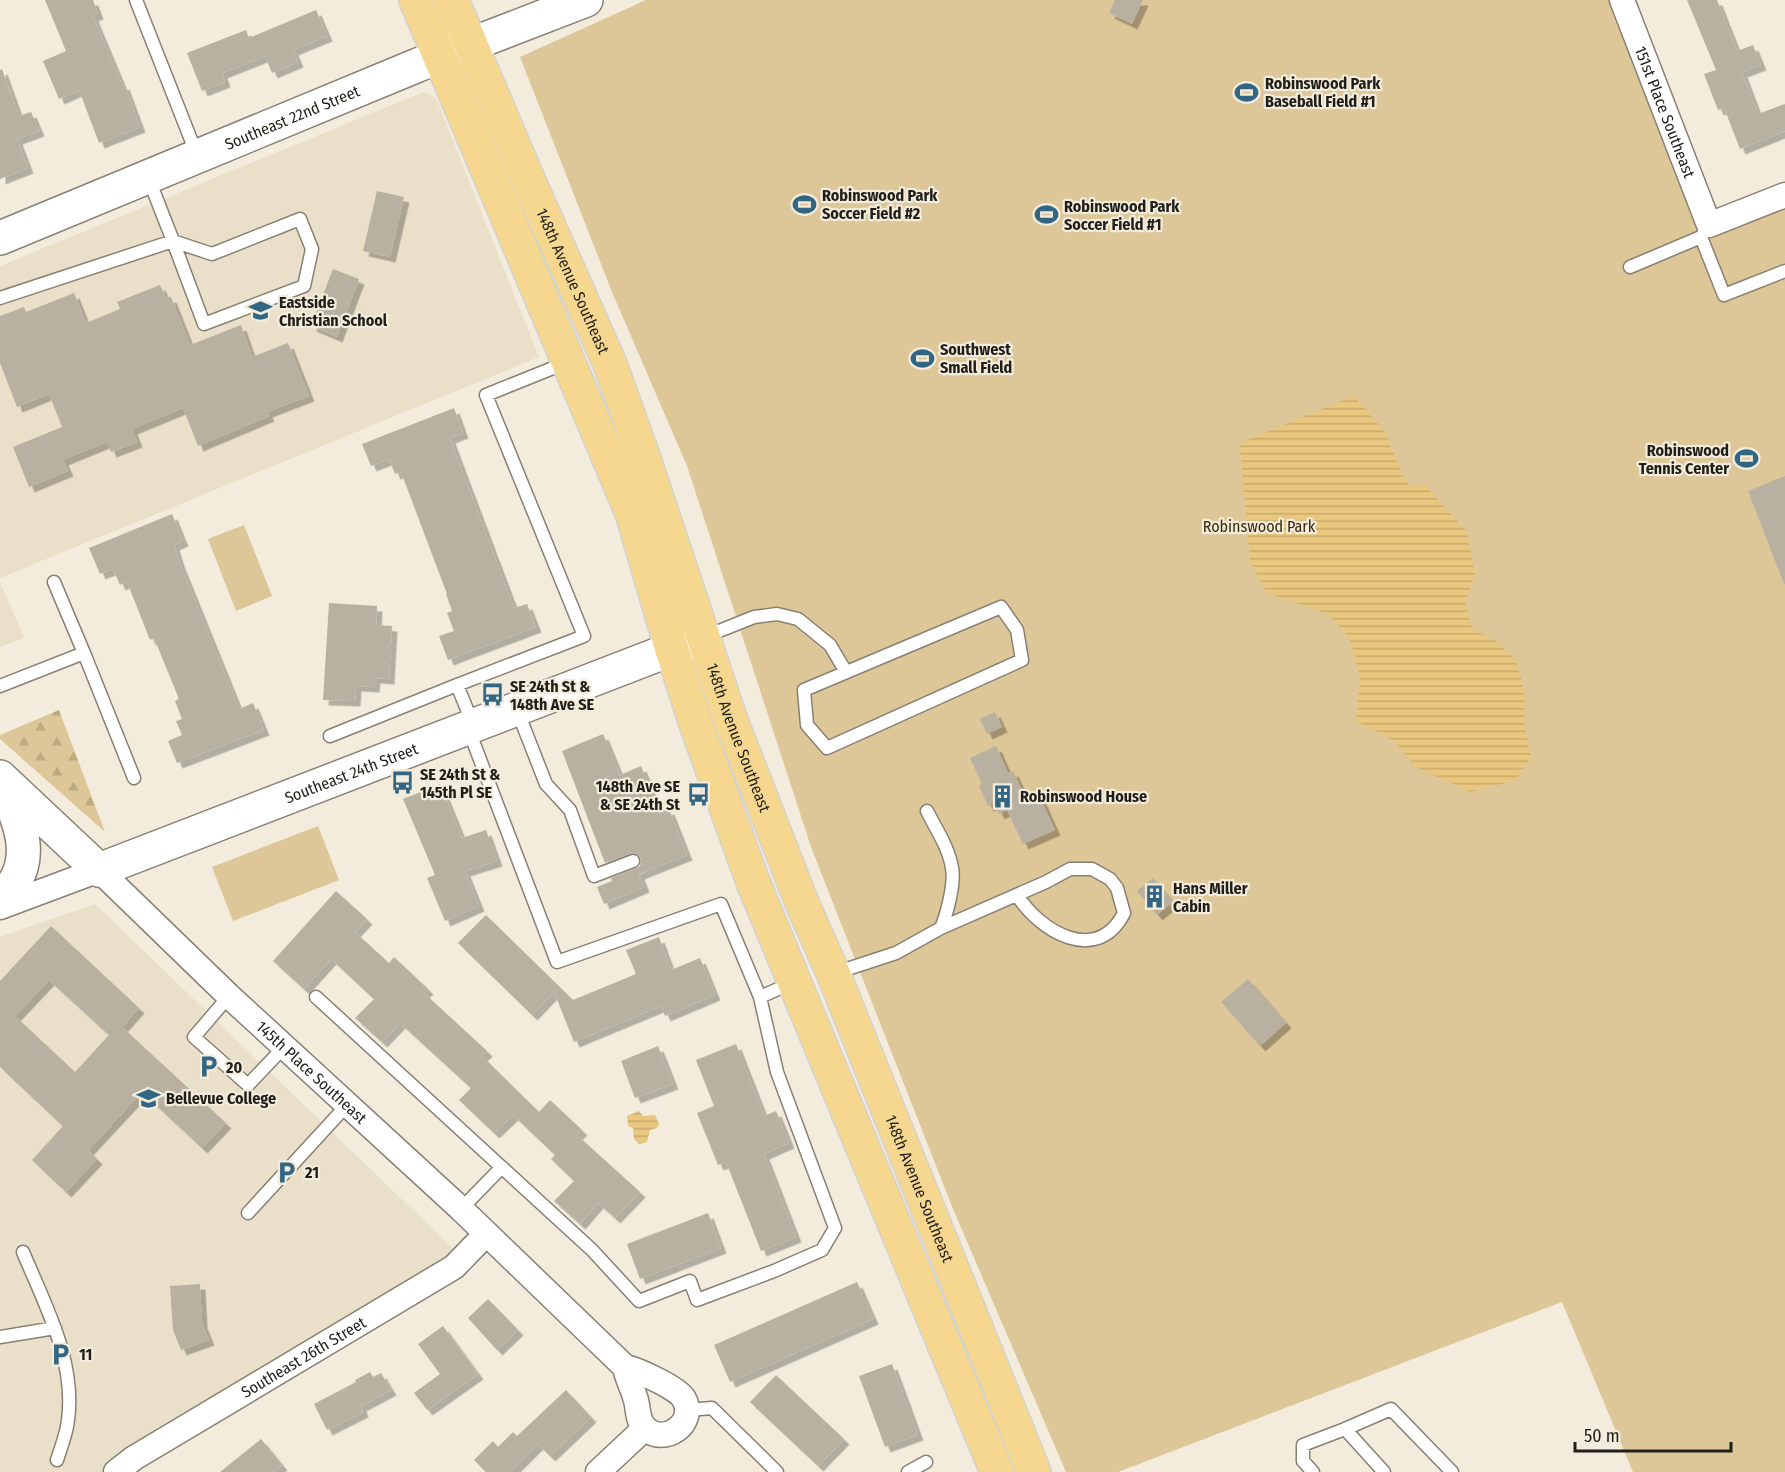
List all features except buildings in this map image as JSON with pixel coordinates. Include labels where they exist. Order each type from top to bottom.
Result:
[{"type":"main road","name":"148th Avenue Southeast","points":[[416,0],[632,513],[696,724],[745,861],[997,1472]]},
{"type":"main road","name":"148th Avenue Southeast","points":[[452,0],[526,177],[609,364],[643,456],[730,718],[767,815],[1034,1472]]},
{"type":"street","name":"Southeast 22nd Street","points":[[0,238],[418,65],[586,0]]},
{"type":"street","name":"151st Place Southeast","points":[[1622,0],[1705,231]]},
{"type":"street","points":[[1705,231],[1785,195]]},
{"type":"street","name":"Southeast 24th Street","points":[[0,907],[703,637]]},
{"type":"street","points":[[0,902],[18,878],[24,855],[23,838],[1,778]]},
{"type":"street","name":"145th Place Southeast","points":[[1,778],[229,996],[461,1209],[625,1367]]},
{"type":"street","name":"Southeast 26th Street","points":[[116,1472],[134,1458],[454,1267],[486,1234]]},
{"type":"street","points":[[625,1367],[638,1371],[680,1393],[687,1410],[680,1428],[672,1433],[662,1435],[645,1428],[639,1420],[636,1398],[627,1380],[625,1367]]},
{"type":"street","points":[[598,1472],[645,1428]]},
{"type":"lane","points":[[136,0],[198,157]]},
{"type":"lane","points":[[0,298],[173,241],[212,254],[300,219],[312,249],[304,286],[204,324],[173,241],[148,177]]},
{"type":"lane","points":[[1630,267],[1705,231],[1724,295],[1785,271]]},
{"type":"lane","points":[[330,736],[584,636],[486,395],[568,362]]},
{"type":"lane","points":[[54,582],[134,778]]},
{"type":"lane","points":[[1001,607],[1017,630],[1022,660],[827,748],[807,725],[804,690],[846,672],[1001,607]]},
{"type":"lane","points":[[703,637],[754,617],[777,614],[798,619],[830,645],[846,672]]},
{"type":"lane","points":[[0,686],[84,653]]},
{"type":"lane","points":[[316,997],[592,1250],[639,1301],[690,1281],[697,1300],[822,1250],[835,1228],[777,1072],[759,997],[721,904],[557,963],[457,685]]},
{"type":"lane","points":[[517,709],[546,784],[570,810],[594,876],[633,861]]},
{"type":"lane","points":[[927,811],[952,869],[948,912],[941,928]]},
{"type":"lane","points":[[833,973],[896,953],[941,928],[1070,869],[1092,869],[1103,874],[1117,888],[1124,913],[1117,925],[1106,934],[1089,940],[1074,939],[1053,930],[1038,920],[1017,895]]},
{"type":"lane","points":[[759,997],[794,982]]},
{"type":"lane","points":[[229,996],[194,1037],[248,1085],[285,1046]]},
{"type":"lane","points":[[248,1213],[348,1104]]},
{"type":"lane","points":[[461,1209],[502,1167]]},
{"type":"lane","points":[[23,1252],[63,1350],[68,1382],[68,1420],[57,1460]]},
{"type":"lane","points":[[0,1337],[55,1328]]},
{"type":"lane","points":[[687,1410],[712,1408],[777,1472]]},
{"type":"lane","points":[[1313,1472],[1303,1461],[1303,1445],[1391,1409],[1452,1472]]},
{"type":"lane","points":[[1345,1429],[1384,1472]]},
{"type":"lane","points":[[908,1472],[926,1462]]},
{"type":"shaded area","name":"Eastside Christian School","points":[[424,92],[436,98],[539,357],[0,578],[0,266]]},
{"type":"shaded area","points":[[1354,396],[1385,432],[1409,486],[1425,485],[1467,532],[1475,576],[1465,602],[1472,629],[1497,642],[1517,662],[1525,696],[1524,722],[1531,757],[1516,780],[1470,792],[1416,767],[1394,741],[1356,721],[1360,679],[1350,639],[1328,614],[1267,593],[1250,561],[1240,446],[1247,440]]},
{"type":"shaded area","points":[[0,582],[24,638],[0,647]]},
{"type":"shaded area","name":"Bellevue College","points":[[95,904],[463,1258],[116,1472],[0,1472],[0,937]]},
{"type":"shaded area","points":[[639,1111],[643,1116],[655,1115],[659,1124],[657,1128],[650,1130],[647,1142],[639,1144],[634,1139],[633,1128],[628,1126],[627,1116]]},
{"type":"green space","name":"Robinswood Park","points":[[646,0],[1612,0],[1700,223],[1785,189],[1785,1472],[1633,1472],[1562,1302],[1118,1472],[1066,1472],[953,1209],[811,847],[687,466],[612,292],[520,57]]},
{"type":"green space","points":[[244,525],[272,596],[236,611],[208,539]]},
{"type":"green space","points":[[59,710],[105,832],[0,739],[0,735]]},
{"type":"green space","points":[[318,826],[339,880],[233,921],[212,867]]},
{"type":"place","name":"Robinswood Park Baseball Field #1","points":[[1247,92]]},
{"type":"place","name":"Robinswood Park Soccer Field #2","points":[[804,204]]},
{"type":"place","name":"Robinswood Park Soccer Field #1","points":[[1046,215]]},
{"type":"place","name":"Eastside Christian School","points":[[261,311]]},
{"type":"place","name":"Southwest Small Field","points":[[922,358]]},
{"type":"place","name":"Robinswood Tennis Center","points":[[1747,459]]},
{"type":"place","name":"SE 24th St & 148th Ave SE","points":[[492,695]]},
{"type":"place","name":"SE 24th St & 145th Pl SE","points":[[402,783]]},
{"type":"place","name":"148th Ave SE & SE 24th St","points":[[698,795]]},
{"type":"place","name":"Robinswood House","points":[[1002,796]]},
{"type":"place","name":"Hans Miller Cabin","points":[[1155,897]]},
{"type":"place","name":"20","points":[[208,1067]]},
{"type":"place","name":"Bellevue College","points":[[148,1098]]},
{"type":"place","name":"21","points":[[287,1172]]},
{"type":"place","name":"11","points":[[61,1354]]}]
